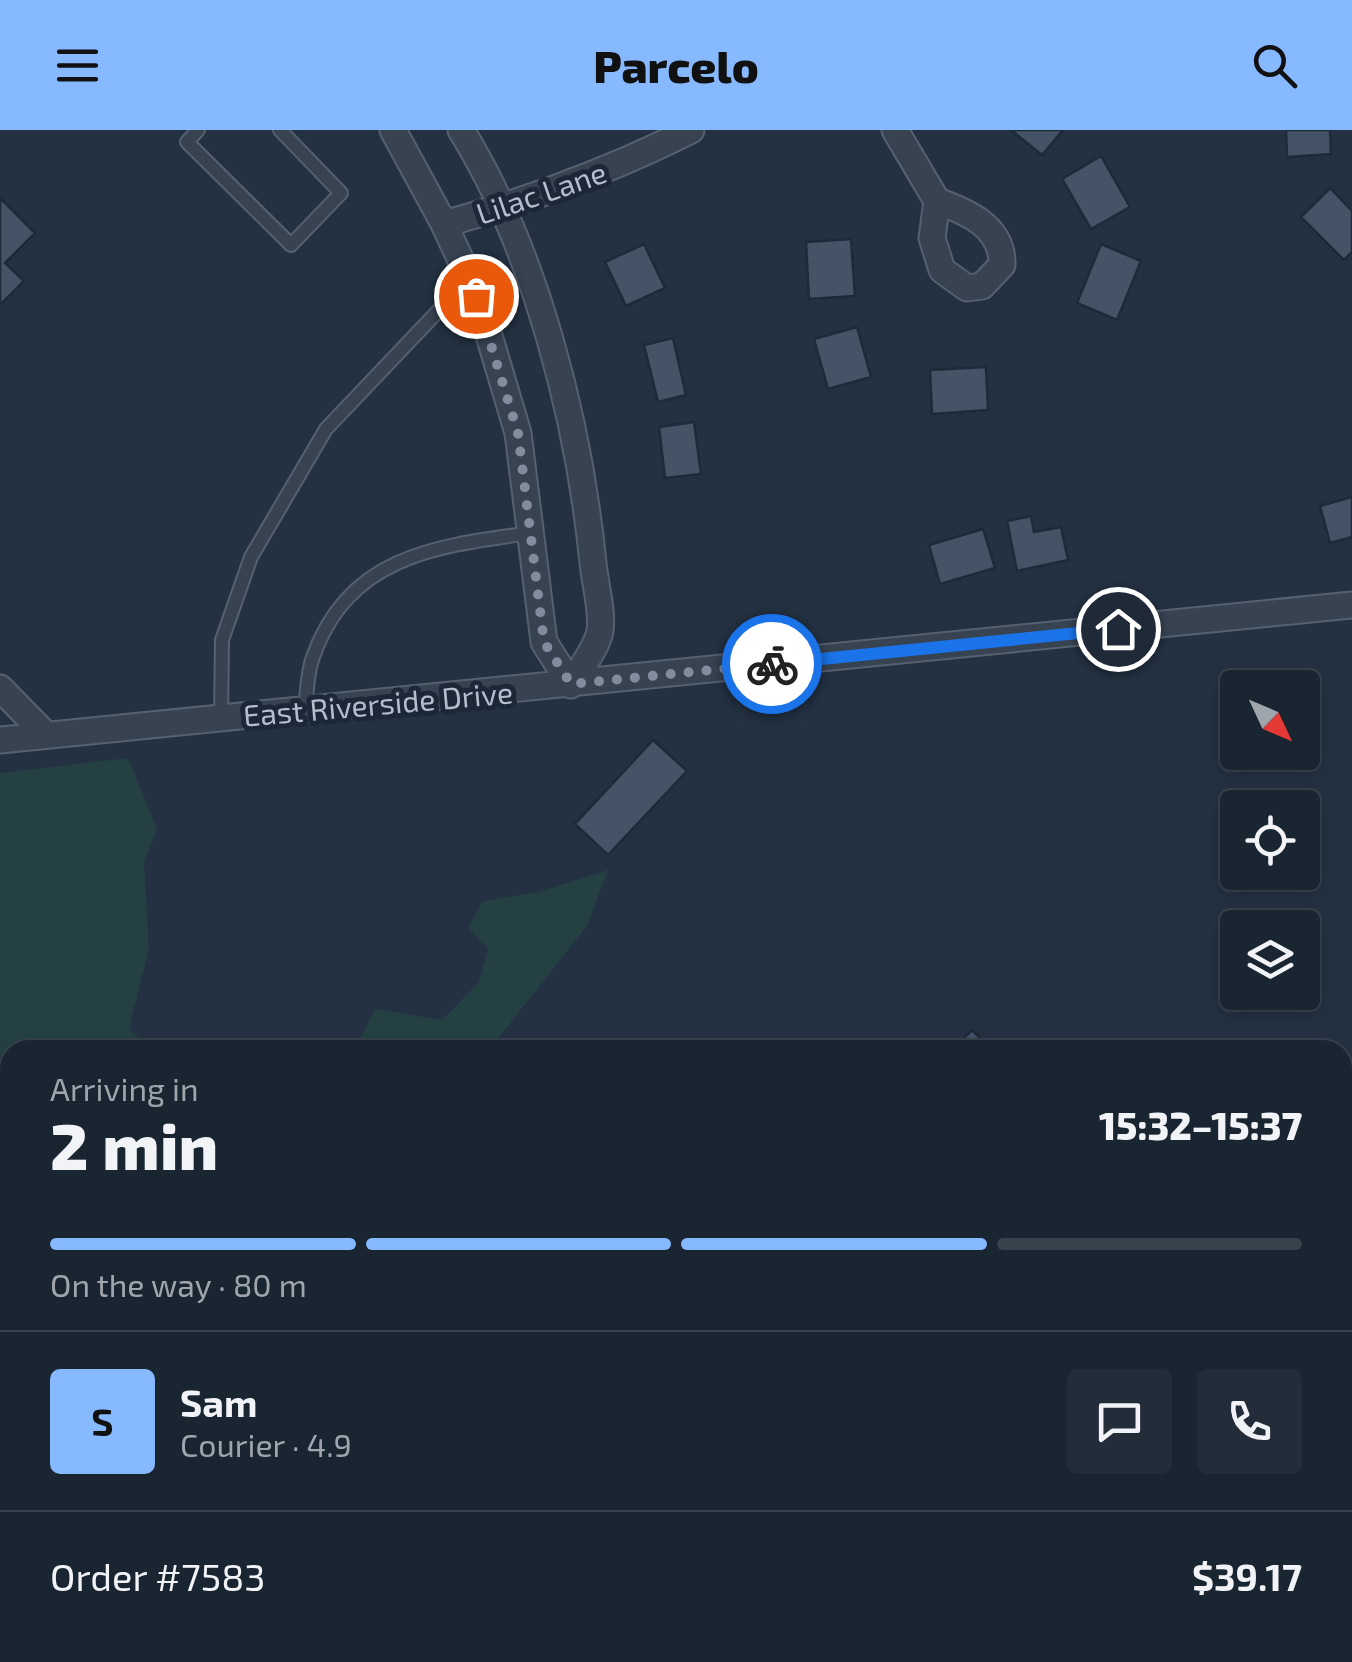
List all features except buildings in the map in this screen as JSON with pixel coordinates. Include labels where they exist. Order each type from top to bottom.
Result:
[{"type":"street","points":[[393,130],[444,224],[476,296],[518,433],[544,642],[571,684],[600,632],[590,529],[546,326],[504,208],[461,130]]},
{"type":"street","name":"Lilac Lane","points":[[444,224],[504,208],[638,157],[691,130]]},
{"type":"street","points":[[895,130],[936,201]]},
{"type":"street","name":"East Riverside Drive","points":[[0,740],[1352,605]]},
{"type":"street","points":[[0,688],[46,735]]},
{"type":"lane","points":[[198,130],[187,142],[291,245],[340,193],[280,130]]},
{"type":"lane","points":[[220,718],[222,640],[251,557],[326,430],[442,307],[476,296]]},
{"type":"lane","points":[[305,710],[312,659],[332,617],[364,579],[412,556],[466,542],[532,533]]},
{"type":"green space","points":[[128,758],[157,829],[144,862],[149,950],[129,1028],[141,1040],[0,1040],[0,773]]},
{"type":"green space","points":[[608,870],[587,926],[497,1040],[359,1040],[375,1009],[442,1020],[479,982],[488,949],[468,928],[483,901],[538,892]]},
{"type":"way so far","points":[[476,296],[518,433],[544,642],[571,684],[772,664]]},
{"type":"route","points":[[772,664],[1118,629]]}]
